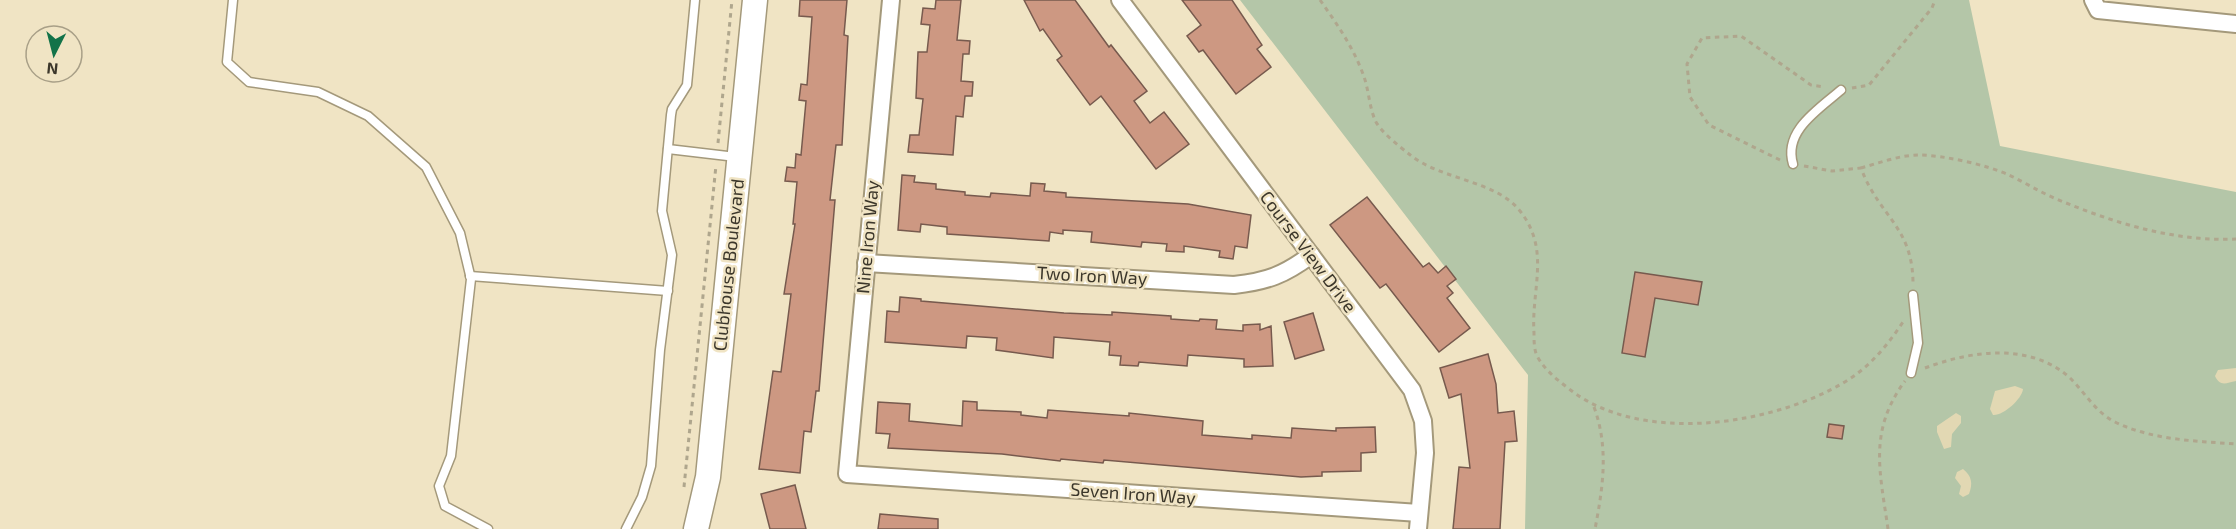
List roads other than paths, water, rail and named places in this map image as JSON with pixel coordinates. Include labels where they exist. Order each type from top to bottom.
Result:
[{"type":"street","name":"Clubhouse Boulevard","points":[[696,529],[708,477],[755,0]]},
{"type":"street","name":"Nine Iron Way","points":[[847,474],[891,0]]},
{"type":"street","name":"Course View Drive","points":[[1120,0],[1412,390],[1423,421],[1424,431],[1425,453],[1419,521]]},
{"type":"street","points":[[2096,5],[2236,24]]},
{"type":"street","name":"Two Iron Way","points":[[866,262],[1234,285],[1264,281],[1288,272],[1311,255]]},
{"type":"street","name":"Seven Iron Way","points":[[847,474],[1419,521]]},
{"type":"lane","points":[[233,0],[227,62],[249,82],[318,92],[368,116],[426,167],[460,233],[470,276],[451,456],[439,486],[445,506],[488,529]]},
{"type":"lane","points":[[626,529],[642,497],[651,466],[672,255],[662,211],[672,110],[687,85],[695,0]]},
{"type":"lane","points":[[1792,164],[1791,144],[1799,130],[1812,114],[1841,90]]},
{"type":"lane","points":[[668,149],[740,158]]},
{"type":"lane","points":[[470,276],[668,291]]},
{"type":"lane","points":[[1911,373],[1918,343],[1913,295]]}]
